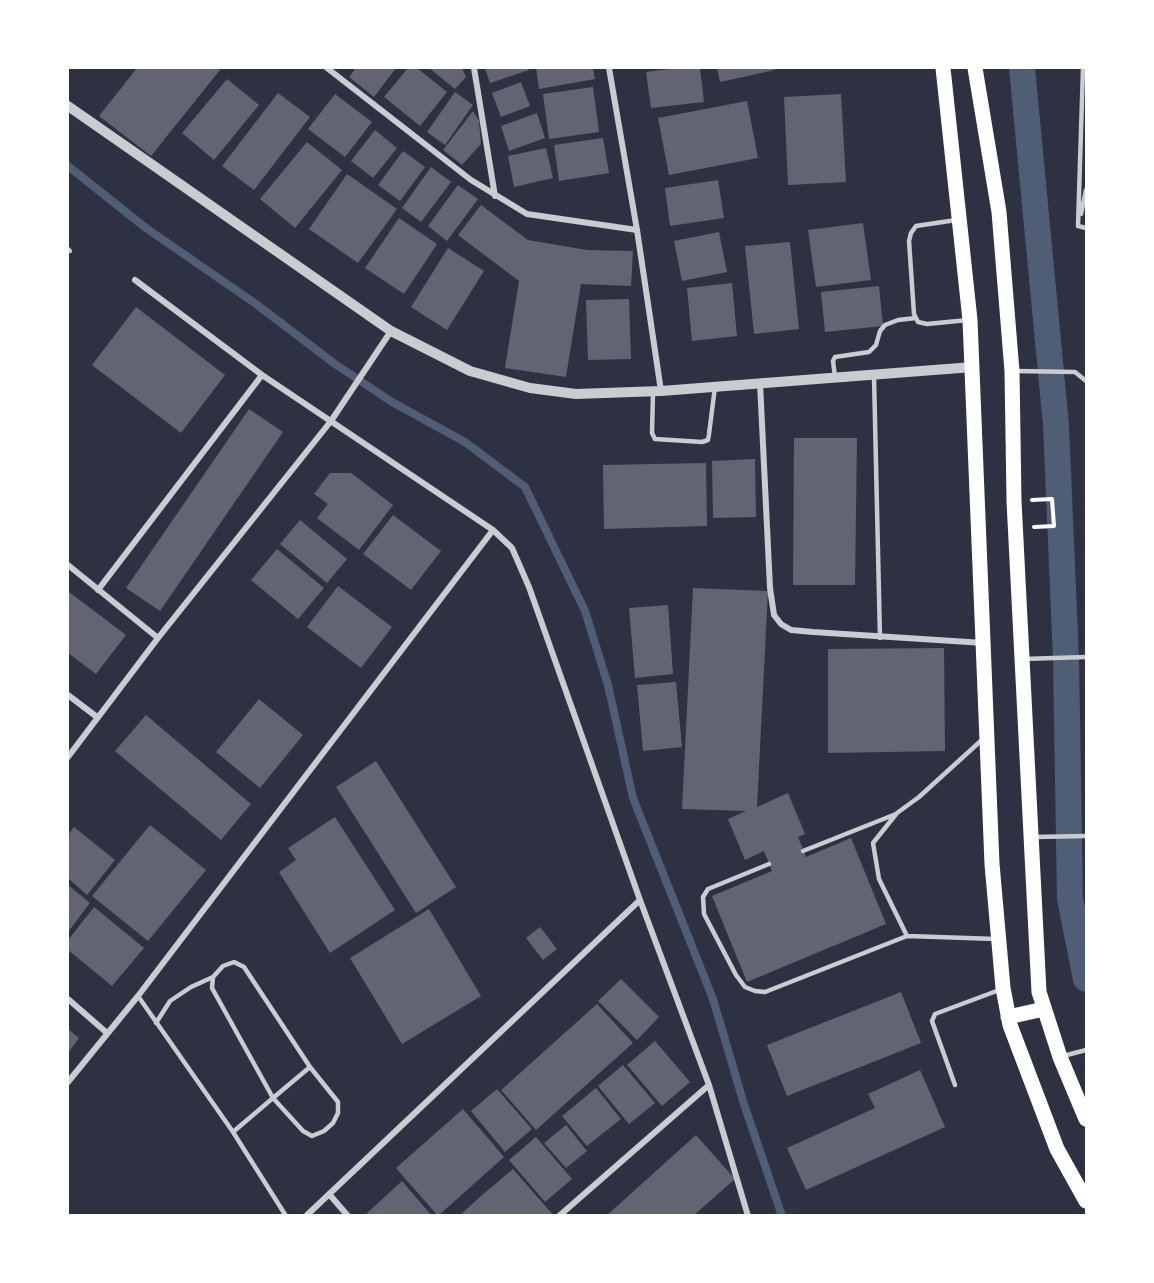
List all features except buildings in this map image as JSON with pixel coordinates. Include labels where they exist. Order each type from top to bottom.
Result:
[{"type":"main road","points":[[943,68],[970,320],[992,864],[1003,988],[1008,1017],[1057,1149],[1086,1201]]},
{"type":"main road","points":[[975,68],[999,212],[1012,371],[1014,501],[1023,659],[1038,837],[1039,992],[1060,1057],[1086,1119]]},
{"type":"main road","points":[[1008,1017],[1044,1010]]},
{"type":"street","points":[[327,68],[471,180],[527,214],[637,230]]},
{"type":"street","points":[[474,68],[495,196]]},
{"type":"street","points":[[609,68],[637,230],[657,390]]},
{"type":"street","points":[[68,106],[391,331],[470,371],[530,388],[576,394],[973,367]]},
{"type":"street","points":[[135,280],[262,375],[493,530],[512,548],[520,564],[709,1085],[748,1215]]},
{"type":"street","points":[[68,757],[158,638],[331,421],[391,331]]},
{"type":"street","points":[[98,590],[262,375]]},
{"type":"street","points":[[760,383],[770,588],[774,615],[781,624],[791,630],[880,638],[984,643]]},
{"type":"street","points":[[68,1082],[138,996],[493,530]]},
{"type":"street","points":[[68,565],[158,638]]},
{"type":"street","points":[[68,695],[97,717]]},
{"type":"street","points":[[306,1215],[640,900]]},
{"type":"street","points":[[68,999],[107,1033]]},
{"type":"street","points":[[559,1215],[709,1085]]},
{"type":"street","points":[[330,1194],[348,1215]]},
{"type":"lane","points":[[1078,226],[1083,68]]},
{"type":"lane","points":[[1078,226],[1086,190]]},
{"type":"lane","points":[[959,219],[916,226],[911,233],[909,241],[914,314],[918,322],[927,324],[970,320]]},
{"type":"lane","points":[[1078,226],[1086,228]]},
{"type":"lane","points":[[836,378],[834,357],[869,352],[876,345],[885,325],[898,320],[916,318]]},
{"type":"lane","points":[[1012,371],[1075,372],[1086,381]]},
{"type":"lane","points":[[874,375],[880,638]]},
{"type":"lane","points":[[657,390],[652,433],[655,439],[702,442],[708,440],[715,386]]},
{"type":"lane","points":[[1023,659],[1085,657]]},
{"type":"lane","points":[[803,850],[897,813],[919,797],[987,735]]},
{"type":"lane","points":[[897,813],[873,843],[879,879],[907,936]]},
{"type":"lane","points":[[1038,837],[1086,836]]},
{"type":"lane","points":[[770,864],[708,889],[703,897],[704,915],[736,975],[745,987],[755,991],[765,992],[907,936],[999,939]]},
{"type":"lane","points":[[156,1023],[170,1002],[191,987],[213,977],[223,966],[234,962],[244,967],[310,1067],[338,1102],[338,1113],[333,1123],[324,1131],[312,1136],[303,1131],[273,1098],[219,1003],[212,988],[213,977]]},
{"type":"lane","points":[[955,1085],[932,1021],[935,1014],[1003,988]]},
{"type":"lane","points":[[138,996],[233,1132],[286,1215]]},
{"type":"lane","points":[[1060,1057],[1086,1050]]},
{"type":"lane","points":[[233,1132],[310,1067]]},
{"type":"path","points":[[1014,501],[1052,499],[1054,526]]},
{"type":"waterway","points":[[1022,68],[1056,425],[1066,659],[1070,899],[1086,979]]},
{"type":"waterway","points":[[68,166],[146,228],[256,304],[335,364],[392,402],[465,442],[525,487],[585,611],[608,685],[633,798],[713,999],[743,1101],[782,1216]]}]
